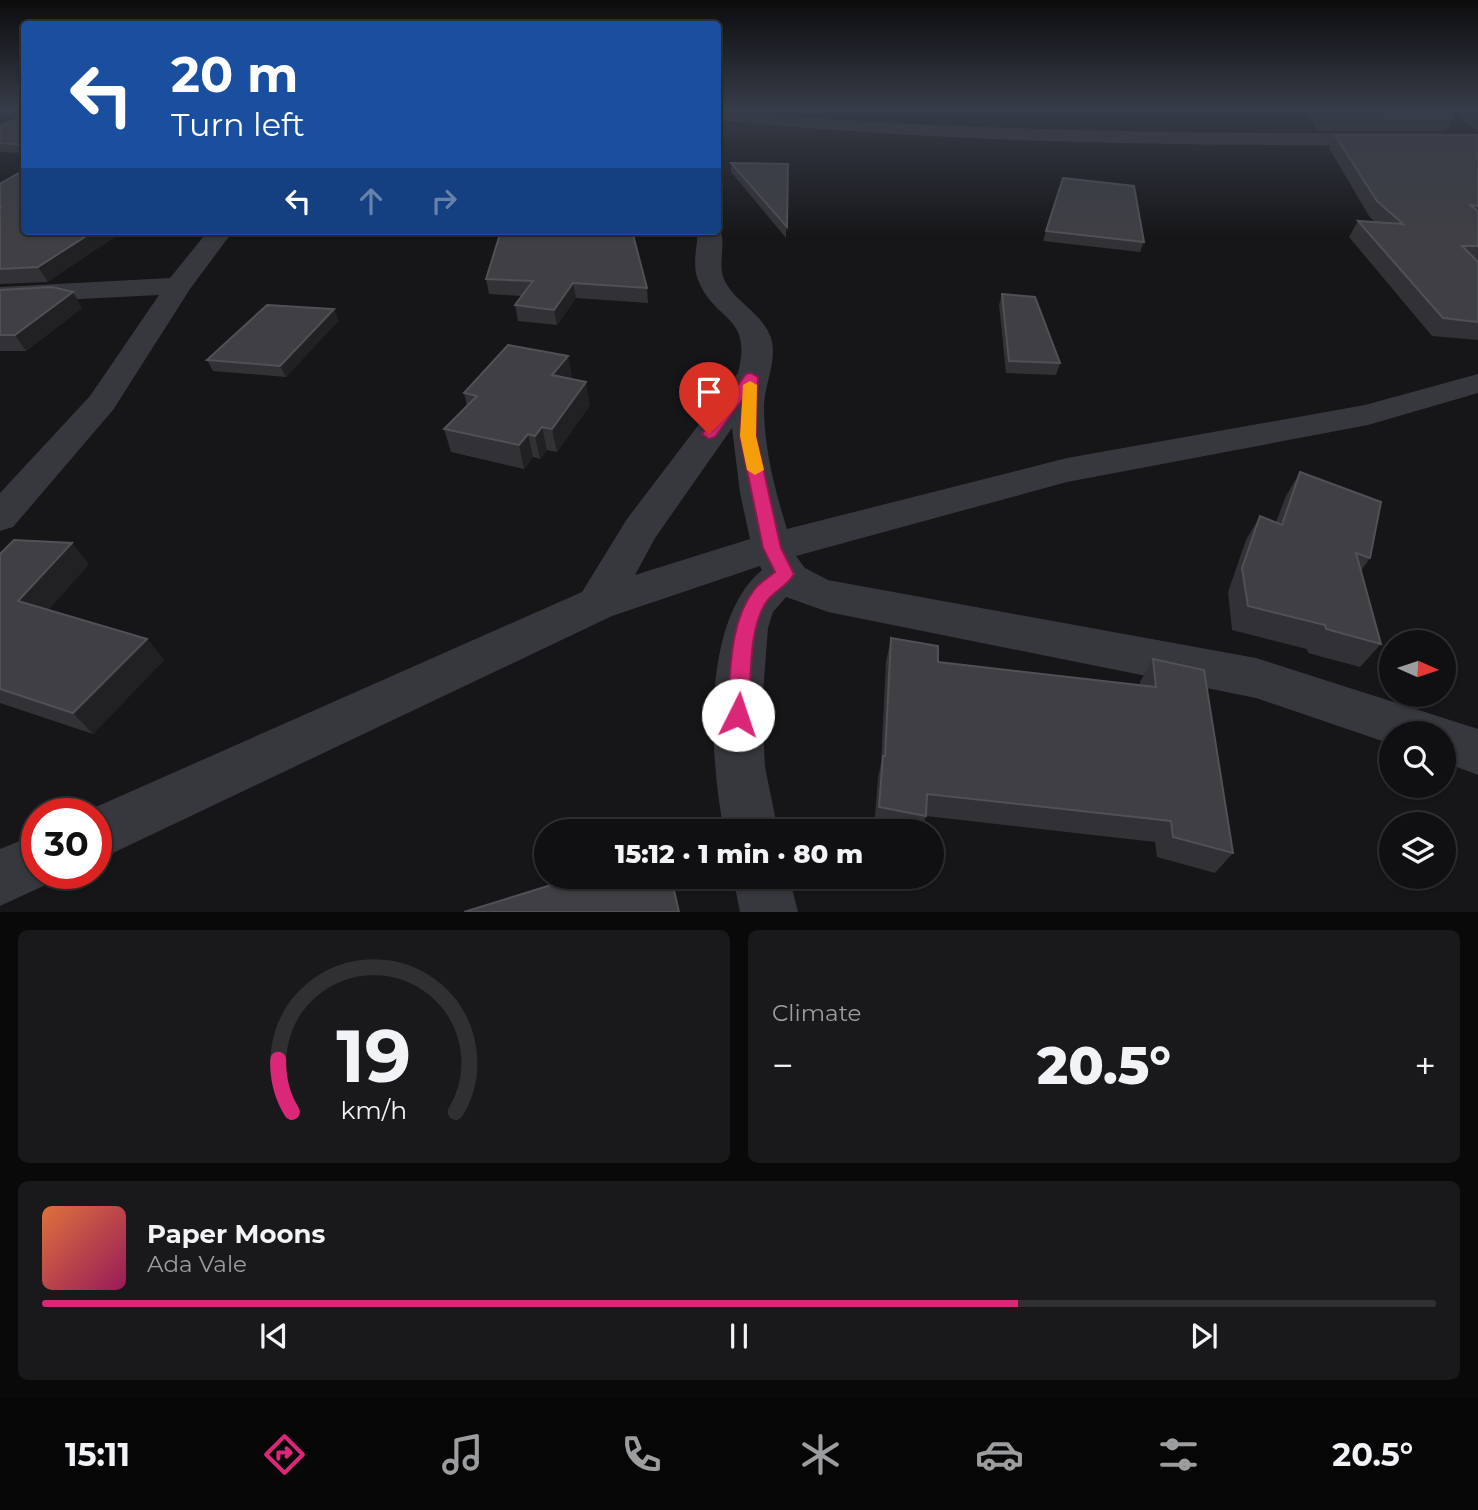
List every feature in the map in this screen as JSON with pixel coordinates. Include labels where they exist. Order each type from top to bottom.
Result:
[{"type":"street","points":[[0,517],[102,403],[178,286],[218,235]]},
{"type":"street","points":[[710,235],[709,270],[712,280],[748,322],[756,336],[758,349],[751,377],[748,436],[779,561],[800,587],[828,596],[1256,678],[1388,721]]},
{"type":"street","points":[[0,295],[178,286]]},
{"type":"street","points":[[597,604],[641,529],[751,377]]},
{"type":"street","points":[[112,827],[597,604],[737,557],[779,561],[1067,470],[1368,415],[1478,383]]},
{"type":"street","points":[[748,819],[736,739],[745,634],[751,611],[779,561]]},
{"type":"street","points":[[1456,744],[1478,752]]},
{"type":"street","points":[[0,878],[21,868]]},
{"type":"street","points":[[764,889],[769,912]]},
{"type":"building","points":[[1346,152],[1478,152],[1478,206],[1470,205],[1478,211],[1478,246],[1462,246],[1478,262],[1478,322],[1443,318],[1358,221],[1403,224],[1377,201]]},
{"type":"building","points":[[731,163],[788,164],[787,227]]},
{"type":"building","points":[[21,172],[21,235],[88,235],[38,267],[0,269],[0,184]]},
{"type":"building","points":[[1063,178],[1134,186],[1144,242],[1046,231]]},
{"type":"building","points":[[500,235],[633,235],[647,288],[573,283],[554,310],[515,305],[533,281],[486,279]]},
{"type":"building","points":[[52,287],[73,292],[15,335],[0,335],[0,290]]},
{"type":"building","points":[[1002,294],[1035,297],[1060,363],[1009,361]]},
{"type":"building","points":[[267,305],[334,309],[280,366],[207,360]]},
{"type":"building","points":[[508,345],[568,356],[552,375],[586,382],[552,429],[542,427],[535,436],[528,434],[519,445],[444,429],[477,396],[464,393]]},
{"type":"building","points":[[1300,472],[1381,502],[1370,558],[1356,553],[1379,643],[1326,629],[1325,625],[1248,606],[1242,568],[1260,516],[1282,525]]},
{"type":"building","points":[[14,540],[72,543],[18,601],[147,639],[73,713],[0,689],[0,554]]},
{"type":"building","points":[[891,638],[938,646],[938,662],[1156,687],[1153,659],[1204,670],[1233,853],[1173,837],[1171,821],[927,794],[926,816],[879,807],[885,756]]},
{"type":"building","points":[[538,889],[674,889],[679,912],[464,912]]},
{"type":"slow traffic","points":[[750,385],[747,407],[748,436],[755,470]]},
{"type":"route","points":[[709,434],[751,377],[747,407],[748,436],[772,548],[785,574],[761,594],[751,611],[745,634],[738,715]]}]
